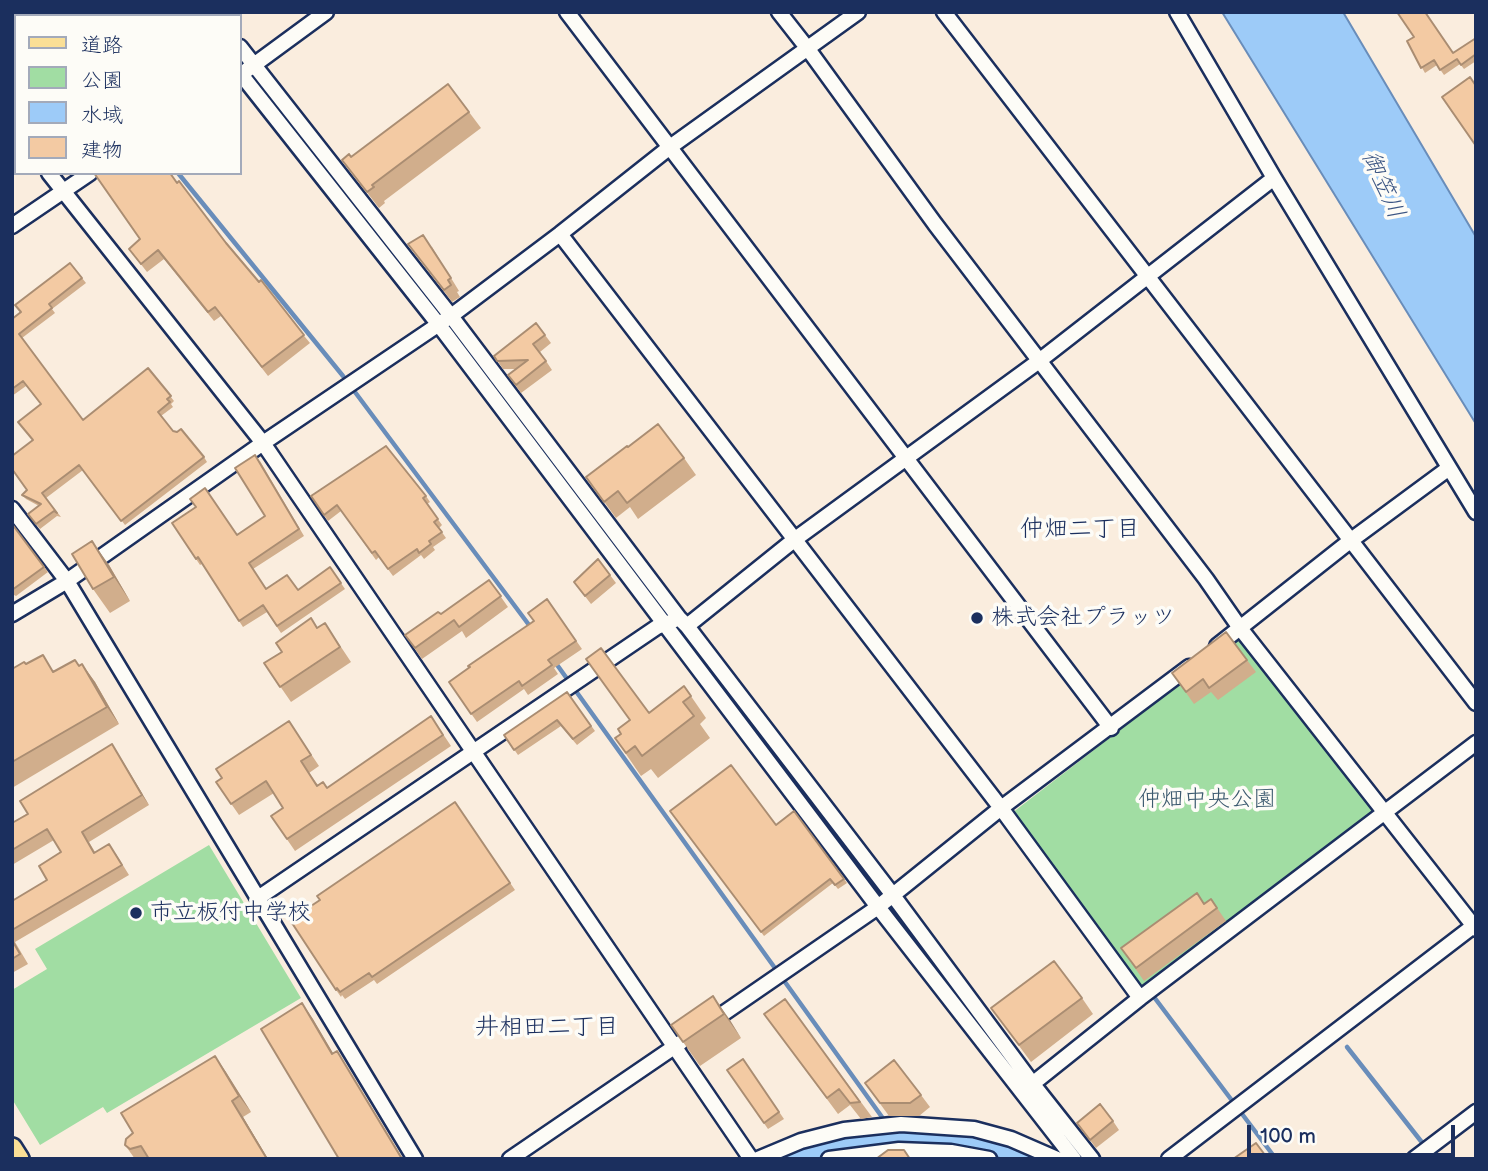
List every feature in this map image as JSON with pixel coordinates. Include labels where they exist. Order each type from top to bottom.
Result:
[{"type":"main road","points":[[12,1148],[19,1159]]},
{"type":"street","points":[[242,73],[326,12]]},
{"type":"street","points":[[567,12],[1111,728]]},
{"type":"street","points":[[779,12],[935,224],[1206,579],[1240,628],[1475,926],[1169,1159]]},
{"type":"street","points":[[12,614],[68,581],[262,443],[452,316],[670,147],[858,12]]},
{"type":"street","points":[[944,12],[1476,703]]},
{"type":"street","points":[[1177,12],[1476,512]]},
{"type":"street","points":[[242,50],[452,316],[677,623],[878,906],[1028,1088],[1092,1159]]},
{"type":"street","points":[[242,77],[892,894],[1028,1088],[1074,1159]]},
{"type":"street","points":[[51,175],[262,443],[751,1159]]},
{"type":"street","points":[[12,226],[87,175]]},
{"type":"street","points":[[258,898],[657,627],[677,623],[1039,360],[1274,178]]},
{"type":"street","points":[[560,234],[1001,808],[1140,998]]},
{"type":"street","points":[[510,1159],[878,906],[1001,808],[1111,728],[1350,541],[1449,468]]},
{"type":"street","points":[[12,509],[68,581],[415,1159]]},
{"type":"street","points":[[1028,1088],[1140,998],[1476,743]]},
{"type":"street","points":[[1420,1157],[1476,1112]]},
{"type":"street","points":[[758,1159],[801,1141],[845,1130],[901,1124],[974,1129],[1011,1139],[1057,1159]]},
{"type":"street","points":[[829,1159],[899,1150],[989,1159]]},
{"type":"green space","name":"仲畑中央公園","points":[[1241,637],[1373,810],[1142,988],[1012,813]]},
{"type":"green space","points":[[209,845],[301,998],[107,1113],[103,1107],[40,1145],[12,1099],[12,990],[47,969],[35,949]]},
{"type":"water","name":"御笠川","points":[[1222,12],[1343,12],[1476,237],[1476,424]]},
{"type":"water","points":[[921,1128],[974,1134],[1049,1159],[1004,1159],[972,1151],[849,1151],[818,1159],[766,1159],[844,1135]]},
{"type":"building","points":[[12,12],[179,14],[14,14],[12,50]]},
{"type":"building","points":[[1397,12],[1425,12],[1453,53],[1476,38],[1476,54],[1461,65],[1457,59],[1440,70],[1434,60],[1421,68],[1407,41],[1414,37]]},
{"type":"building","points":[[12,54],[14,86],[12,88]]},
{"type":"building","points":[[1470,77],[1476,86],[1476,146],[1442,97]]},
{"type":"building","points":[[448,84],[469,112],[372,185],[374,187],[367,192],[342,160],[349,154],[351,157]]},
{"type":"building","points":[[95,175],[171,175],[304,335],[262,367],[215,307],[208,312],[158,250],[141,264],[129,249],[140,239]]},
{"type":"building","points":[[423,235],[451,278],[448,280],[451,285],[444,290],[408,244]]},
{"type":"building","points":[[70,263],[82,278],[49,304],[52,308],[19,334],[83,420],[148,368],[171,396],[167,399],[170,402],[158,412],[173,431],[181,429],[204,457],[121,521],[79,465],[42,493],[57,513],[54,511],[36,524],[28,514],[41,504],[22,495],[27,490],[12,469],[12,456],[33,440],[18,422],[41,404],[23,381],[12,389],[12,319],[21,312],[15,305]]},
{"type":"building","points":[[536,323],[545,335],[533,344],[546,361],[516,385],[508,375],[528,360],[497,361],[494,356]]},
{"type":"building","points":[[658,424],[684,458],[627,503],[618,491],[604,502],[586,477]]},
{"type":"building","points":[[386,446],[426,496],[423,498],[438,519],[434,522],[442,532],[429,541],[431,544],[419,553],[417,549],[388,569],[375,551],[372,553],[337,505],[324,515],[311,496]]},
{"type":"building","points":[[255,455],[299,529],[249,563],[266,589],[287,575],[298,590],[330,567],[341,583],[277,626],[263,605],[239,621],[198,557],[196,559],[172,523],[196,507],[190,499],[205,488],[237,535],[265,516],[235,468]]},
{"type":"building","points":[[12,524],[44,567],[12,590]]},
{"type":"building","points":[[92,541],[114,577],[93,589],[72,554]]},
{"type":"building","points":[[598,559],[610,575],[585,596],[574,582]]},
{"type":"building","points":[[489,580],[501,596],[459,627],[454,620],[415,648],[405,635],[438,612],[441,614]]},
{"type":"building","points":[[547,599],[576,641],[548,660],[552,665],[522,686],[519,681],[471,714],[449,682],[534,621],[528,613]]},
{"type":"building","points":[[311,618],[317,628],[325,623],[340,647],[280,687],[264,663],[282,652],[276,643]]},
{"type":"building","points":[[1226,632],[1247,660],[1209,688],[1203,679],[1186,692],[1172,673]]},
{"type":"building","points":[[601,648],[649,713],[684,686],[691,696],[683,702],[694,716],[642,756],[635,746],[626,753],[615,738],[621,734],[618,729],[630,720],[586,659]]},
{"type":"building","points":[[43,655],[53,672],[75,660],[79,666],[82,664],[107,707],[12,762],[12,669]]},
{"type":"building","points":[[567,692],[591,726],[573,739],[557,720],[514,750],[504,735]]},
{"type":"building","points":[[431,716],[443,735],[287,839],[271,816],[283,808],[266,781],[231,804],[216,782],[222,778],[216,769],[289,721],[311,755],[301,761],[317,786],[323,782],[327,788]]},
{"type":"building","points":[[112,744],[142,795],[82,832],[94,853],[109,844],[122,865],[12,930],[12,901],[47,880],[39,866],[61,852],[47,829],[12,850],[12,823],[28,814],[20,801]]},
{"type":"building","points":[[731,765],[776,825],[794,811],[844,879],[835,885],[830,879],[761,932],[670,811]]},
{"type":"building","points":[[455,802],[510,883],[372,977],[369,973],[340,992],[337,988],[336,990],[290,920],[320,900],[317,896]]},
{"type":"building","points":[[1197,893],[1204,904],[1211,899],[1217,908],[1136,968],[1121,948]]},
{"type":"building","points":[[12,940],[20,954],[12,959]]},
{"type":"building","points":[[1054,961],[1082,998],[1019,1045],[991,1008]]},
{"type":"building","points":[[713,996],[724,1014],[683,1042],[671,1025]]},
{"type":"building","points":[[785,999],[860,1102],[850,1103],[839,1089],[827,1098],[764,1014]]},
{"type":"building","points":[[302,1003],[332,1054],[337,1051],[402,1159],[339,1159],[261,1029]]},
{"type":"building","points":[[215,1056],[239,1096],[232,1101],[267,1159],[149,1159],[141,1146],[130,1149],[125,1145],[126,1139],[133,1133],[121,1113]]},
{"type":"building","points":[[743,1059],[779,1112],[764,1123],[727,1070]]},
{"type":"building","points":[[894,1060],[921,1095],[910,1103],[880,1103],[865,1083]]},
{"type":"building","points":[[1100,1104],[1113,1121],[1090,1140],[1077,1123]]},
{"type":"building","points":[[1256,1143],[1268,1159],[1233,1159]]},
{"type":"building","points":[[888,1150],[904,1150],[910,1159],[876,1159]]},
{"type":"waterway","points":[[306,143],[375,233]]},
{"type":"waterway","points":[[180,175],[343,376],[532,629]]},
{"type":"waterway","points":[[633,571],[991,1040]]},
{"type":"waterway","points":[[555,662],[887,1124]]},
{"type":"waterway","points":[[1154,997],[1276,1159]]},
{"type":"waterway","points":[[1347,1047],[1435,1159]]},
{"type":"place","name":"株式会社プラッツ","points":[[977,618]]},
{"type":"place","name":"市立板付中学校","points":[[136,913]]},
{"type":"district","name":"仲畑二丁目","points":[[1080,530]]},
{"type":"district","name":"井相田二丁目","points":[[547,1028]]}]
